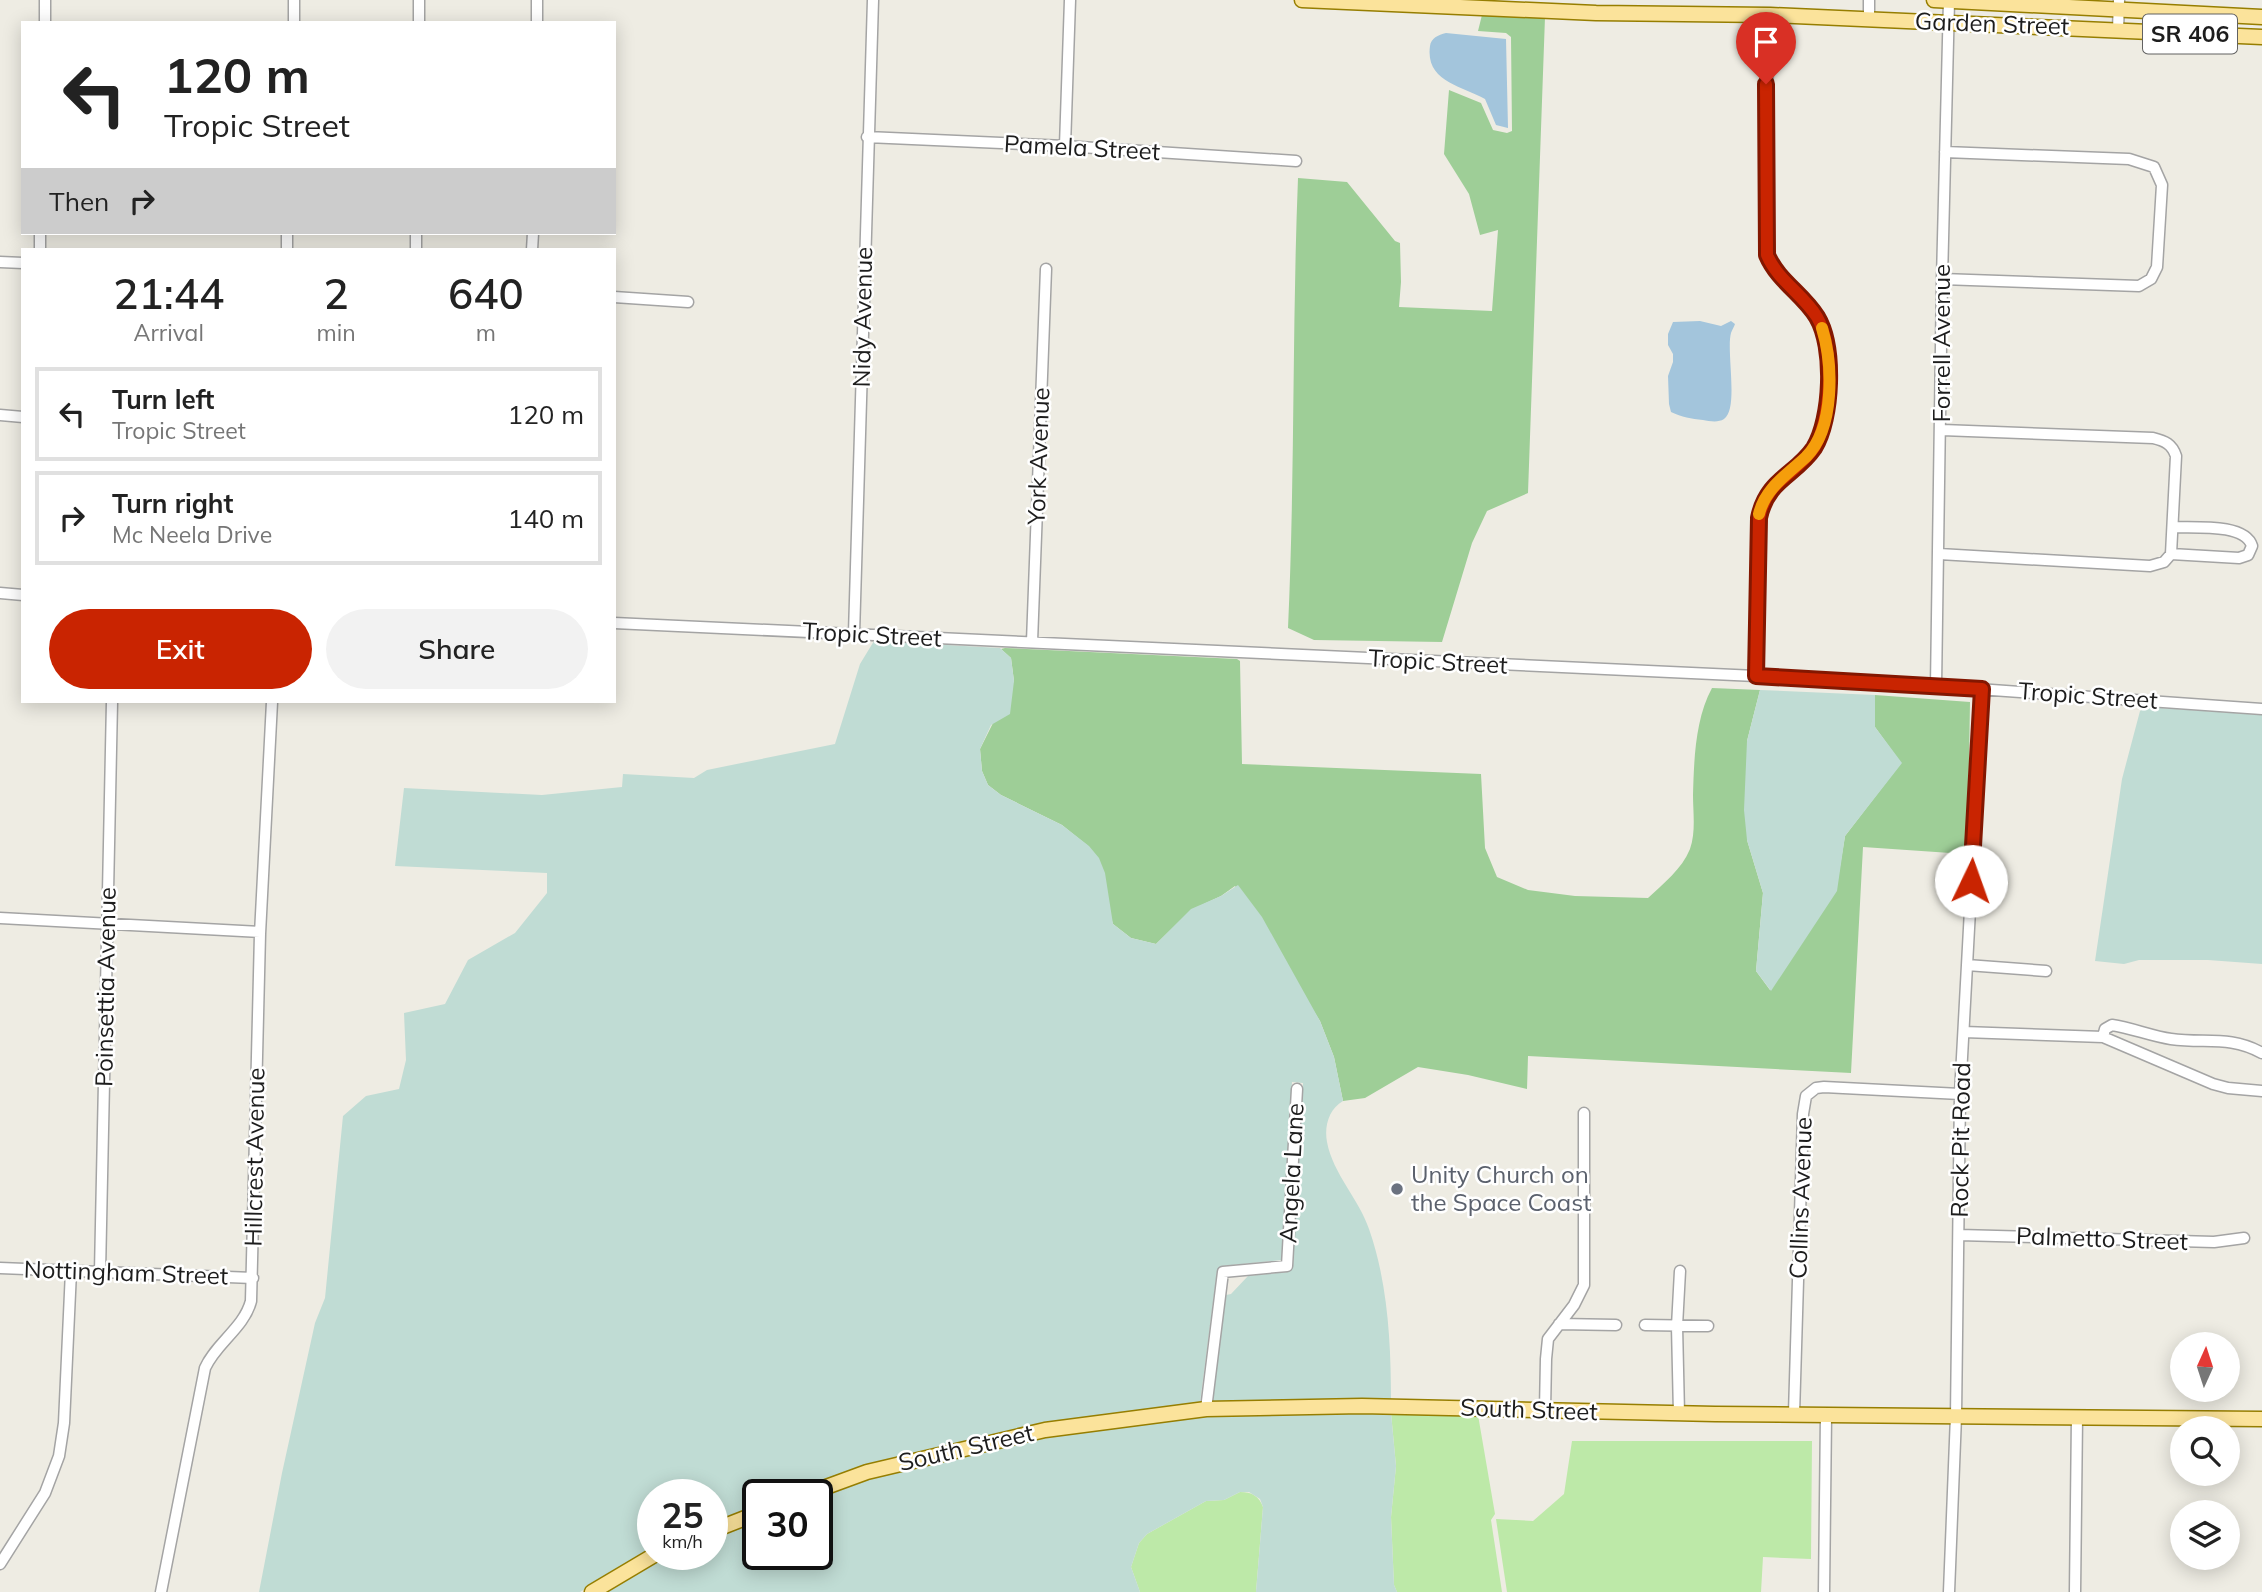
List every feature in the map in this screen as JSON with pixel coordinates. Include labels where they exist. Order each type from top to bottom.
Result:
[{"type":"main road","name":"Garden Street","points":[[1302,0],[1597,7],[2262,37]]},
{"type":"main road","name":"Garden Street","points":[[1934,0],[2119,5],[2262,18]]},
{"type":"main road","name":"South Street","points":[[833,1484],[867,1472],[1045,1430],[1206,1409],[1362,1406],[1679,1414],[2262,1419]]},
{"type":"main road","points":[[592,1592],[637,1565]]},
{"type":"street","points":[[45,0],[45,21]]},
{"type":"street","points":[[293,21],[294,0]]},
{"type":"street","points":[[419,0],[419,21]]},
{"type":"street","points":[[537,0],[537,21]]},
{"type":"street","name":"Nidy Avenue","points":[[855,634],[867,137],[873,0]]},
{"type":"street","points":[[1065,146],[1070,0]]},
{"type":"street","points":[[1869,19],[1870,0]]},
{"type":"street","name":"Forrell Avenue","points":[[1936,686],[1949,1]]},
{"type":"street","points":[[2118,30],[2119,5]]},
{"type":"street","points":[[1756,676],[1761,507],[1773,487],[1814,448],[1826,419],[1829,397],[1827,345],[1817,317],[1773,269],[1767,255],[1765,147],[1770,15]]},
{"type":"street","name":"Pamela Street","points":[[867,137],[1296,161]]},
{"type":"street","points":[[1942,279],[2139,286],[2151,279],[2155,273],[2160,235],[2161,179],[2154,167],[2140,161],[1945,152]]},
{"type":"street","points":[[0,262],[21,263]]},
{"type":"street","name":"York Avenue","points":[[1032,642],[1046,269]]},
{"type":"street","points":[[616,297],[688,302]]},
{"type":"street","points":[[0,415],[21,416]]},
{"type":"street","points":[[1939,554],[2150,566],[2164,562],[2172,554],[2176,456],[2172,446],[2153,438],[1942,430]]},
{"type":"street","points":[[2172,554],[2239,558],[2248,555],[2252,546],[2245,535],[2238,532],[2173,527]]},
{"type":"street","points":[[0,593],[21,594]]},
{"type":"street","name":"Tropic Street","points":[[616,623],[1756,676],[2262,709]]},
{"type":"street","name":"Rock Pit Road","points":[[1949,1592],[1956,1416],[1960,1094],[1982,689]]},
{"type":"street","name":"Poinsettia Avenue","points":[[100,1272],[111,703]]},
{"type":"street","name":"Hillcrest Avenue","points":[[161,1592],[205,1368],[211,1356],[247,1313],[253,1278],[260,932],[272,703]]},
{"type":"street","points":[[0,918],[260,932]]},
{"type":"street","points":[[1967,965],[2046,971]]},
{"type":"street","points":[[2103,1037],[2105,1029],[2112,1025],[2172,1039],[2226,1040],[2246,1044],[2262,1053]]},
{"type":"street","points":[[1964,1032],[2103,1037],[2213,1084],[2262,1091]]},
{"type":"street","name":"Collins Avenue","points":[[1794,1415],[1806,1096],[1816,1088],[1825,1087],[1960,1094]]},
{"type":"street","name":"Angela Lane","points":[[1206,1409],[1223,1272],[1287,1266],[1297,1089]]},
{"type":"street","points":[[1545,1410],[1548,1339],[1574,1305],[1584,1285],[1584,1113]]},
{"type":"street","name":"Palmetto Street","points":[[1959,1235],[2214,1242],[2245,1238]]},
{"type":"street","name":"Nottingham Street","points":[[0,1268],[253,1278]]},
{"type":"street","points":[[0,1564],[45,1493],[59,1456],[64,1423],[71,1271]]},
{"type":"street","points":[[1679,1271],[1679,1414]]},
{"type":"street","points":[[1559,1324],[1616,1325]]},
{"type":"street","points":[[1646,1325],[1708,1326]]},
{"type":"street","points":[[1824,1592],[1826,1415]]},
{"type":"street","points":[[2075,1592],[2077,1417]]},
{"type":"green space","points":[[1482,15],[1545,17],[1528,493],[1487,511],[1472,543],[1442,642],[1314,640],[1288,628],[1298,178],[1347,182],[1395,241],[1400,243],[1399,307],[1492,311],[1498,230],[1480,235],[1469,194],[1444,154],[1449,90],[1481,103],[1493,130],[1507,133],[1512,131],[1511,37],[1506,33],[1478,31]]},
{"type":"green space","points":[[1001,649],[1237,659],[1240,661],[1242,764],[1481,774],[1485,848],[1497,877],[1528,890],[1575,896],[1648,898],[1677,870],[1687,856],[1692,842],[1695,754],[1706,700],[1712,688],[1760,690],[1747,741],[1747,840],[1763,893],[1756,971],[1770,990],[1836,891],[1845,836],[1901,763],[1875,727],[1875,695],[1970,702],[1965,854],[1863,847],[1851,1073],[1528,1056],[1527,1089],[1418,1067],[1365,1098],[1343,1101],[1334,1057],[1320,1021],[1235,886],[1191,910],[1156,944],[1131,938],[1113,924],[1088,846],[1062,825],[1001,795],[988,785],[982,771],[980,749],[1014,681],[1011,658]]},
{"type":"green space","points":[[1391,1413],[1478,1415],[1495,1514],[1491,1520],[1502,1592],[1397,1592],[1394,1585],[1391,1517],[1396,1466]]},
{"type":"green space","points":[[1572,1441],[1812,1441],[1811,1559],[1763,1557],[1761,1592],[1507,1592],[1496,1519],[1533,1521],[1564,1494]]},
{"type":"green space","points":[[1240,1492],[1254,1495],[1263,1507],[1256,1592],[1140,1592],[1131,1567],[1139,1543],[1147,1534],[1206,1501],[1224,1500]]},
{"type":"shaded area","points":[[1446,33],[1506,39],[1508,128],[1496,125],[1485,99],[1447,81],[1433,68],[1430,58],[1431,43],[1435,37]]},
{"type":"shaded area","points":[[1700,321],[1721,326],[1731,321],[1735,324],[1730,341],[1731,404],[1724,419],[1719,421],[1679,415],[1671,412],[1669,404],[1668,376],[1673,354],[1668,345],[1668,334],[1673,322]]},
{"type":"shaded area","points":[[874,641],[1000,648],[1011,658],[1014,681],[1010,714],[991,725],[980,749],[982,771],[988,785],[1001,795],[1062,825],[1089,846],[1099,858],[1105,873],[1113,924],[1131,938],[1156,944],[1191,909],[1238,885],[1262,917],[1320,1021],[1334,1057],[1343,1101],[1329,1118],[1327,1142],[1335,1165],[1365,1218],[1375,1250],[1387,1314],[1391,1400],[1212,1402],[1226,1295],[1231,1294],[1248,1276],[1287,1272],[1293,1266],[1303,1083],[1292,1082],[1282,1260],[1222,1266],[1217,1271],[1200,1403],[866,1465],[829,1479],[742,1479],[742,1513],[728,1518],[728,1479],[637,1479],[637,1558],[580,1592],[259,1592],[315,1323],[325,1298],[343,1116],[366,1096],[399,1089],[406,1060],[404,1013],[445,1004],[468,960],[515,933],[547,893],[547,873],[395,866],[404,788],[542,795],[622,787],[623,774],[694,778],[707,770],[835,744],[860,664]]},
{"type":"shaded area","points":[[1760,690],[1875,695],[1875,727],[1902,763],[1845,836],[1837,891],[1771,991],[1756,971],[1763,893],[1747,840],[1744,810],[1747,741]]},
{"type":"shaded area","points":[[2146,707],[2262,715],[2262,964],[2208,960],[2139,960],[2124,964],[2095,961],[2122,779],[2140,711]]},
{"type":"shaded area","points":[[1391,1413],[1396,1466],[1391,1517],[1394,1585],[1397,1592],[1256,1592],[1263,1507],[1260,1499],[1249,1492],[1240,1492],[1224,1500],[1206,1501],[1147,1534],[1139,1543],[1131,1567],[1140,1592],[604,1592],[642,1570],[728,1570],[728,1532],[742,1526],[742,1570],[833,1570],[833,1491],[868,1478],[1046,1436],[1205,1415]]},
{"type":"slow traffic","points":[[1759,514],[1773,487],[1814,448],[1826,419],[1829,374],[1827,345],[1822,328]]},
{"type":"place","name":"Unity Church on the Space Coast","points":[[1397,1189]]},
{"type":"route","points":[[1766,84],[1767,255],[1773,269],[1817,317],[1827,345],[1829,397],[1826,419],[1814,448],[1773,487],[1761,507],[1756,676],[1982,689],[1971,881]]}]
